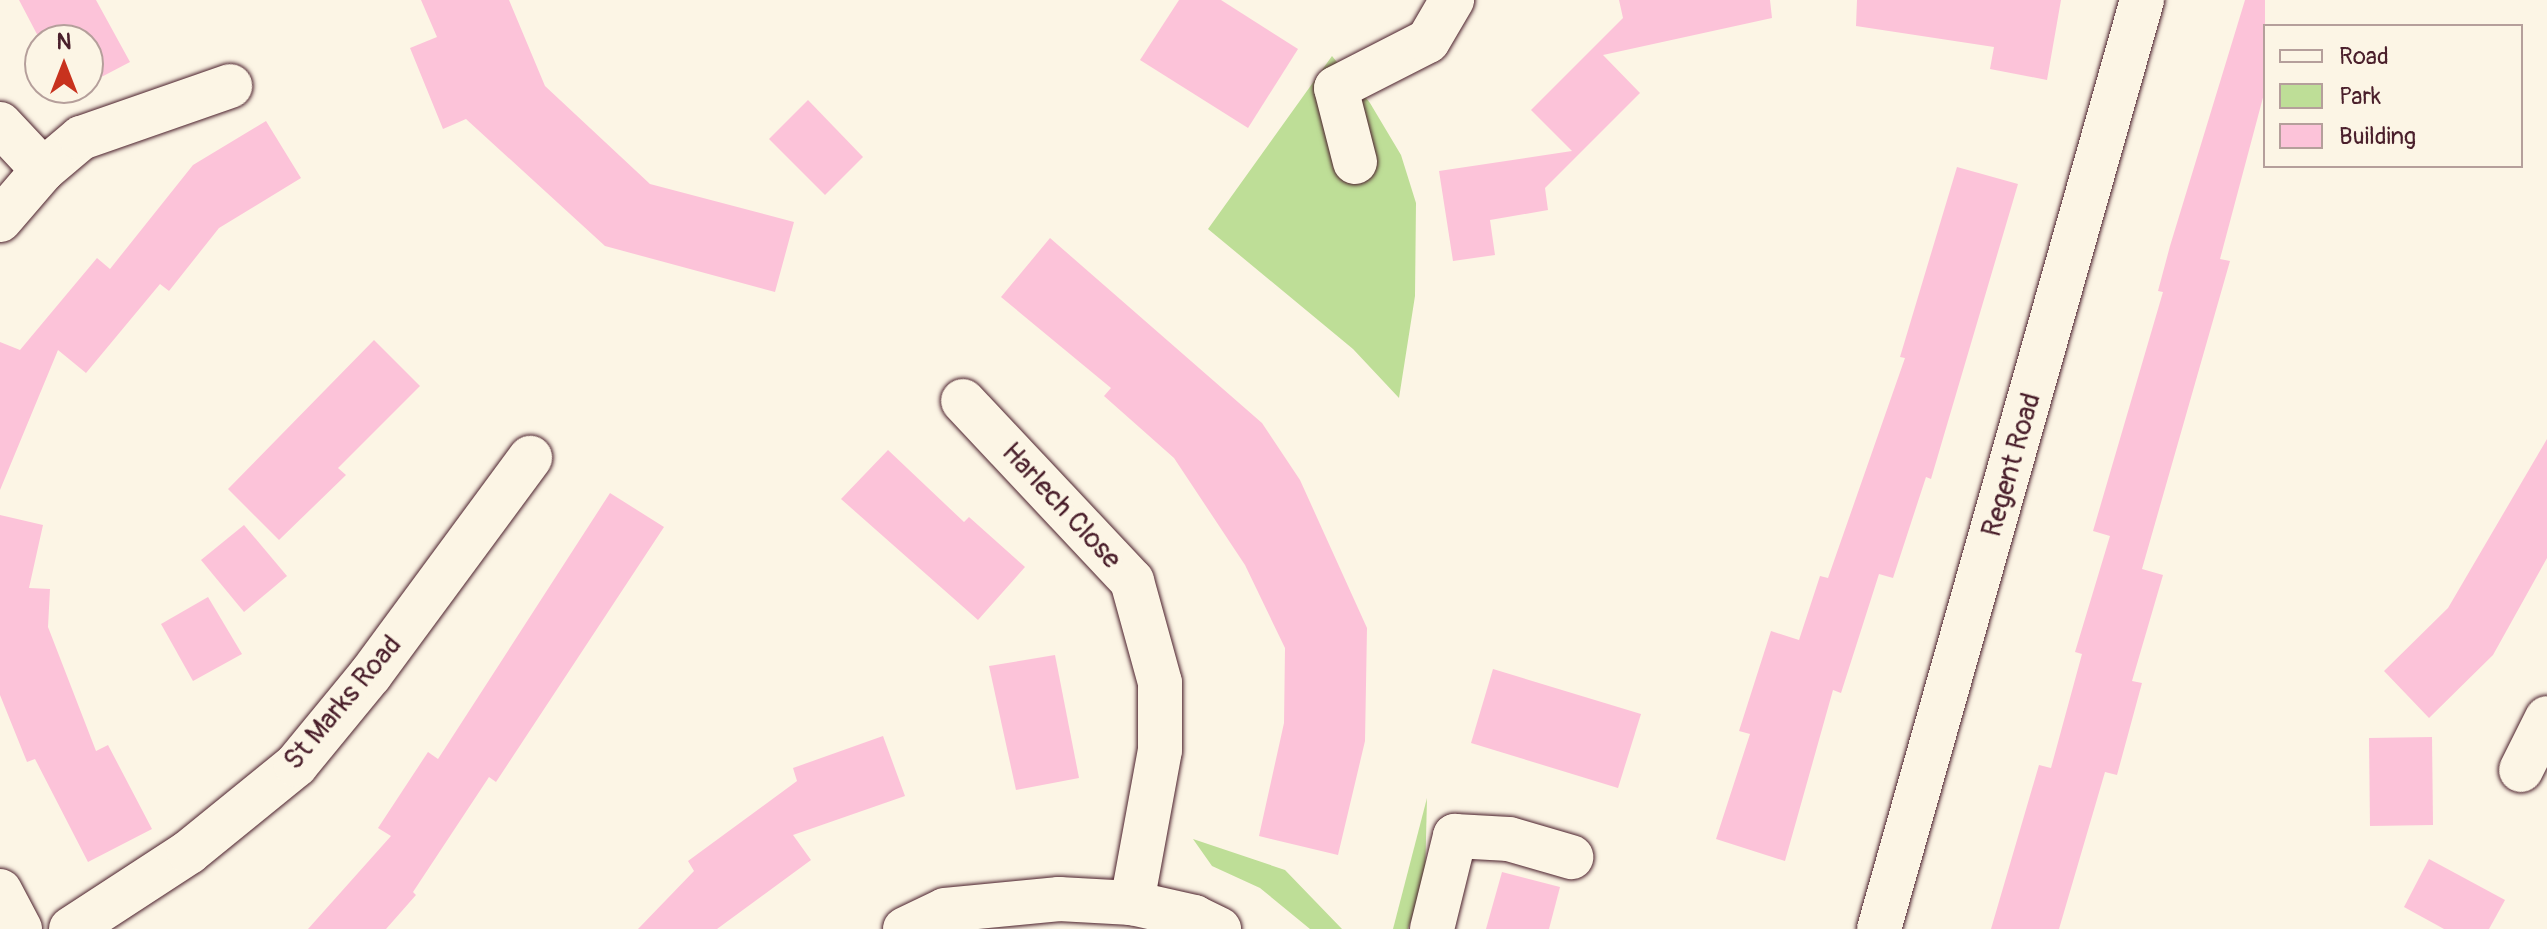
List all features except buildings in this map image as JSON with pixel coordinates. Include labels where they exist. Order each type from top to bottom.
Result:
[{"type":"street","points":[[1355,162],[1336,88],[1428,41],[1452,0]]},
{"type":"street","name":"Regent Road","points":[[1879,929],[2142,0]]},
{"type":"street","points":[[0,220],[43,170],[81,138],[230,86]]},
{"type":"street","points":[[0,124],[43,170]]},
{"type":"street","name":"Harlech Close","points":[[963,401],[1132,581],[1160,683],[1160,750],[1132,903]]},
{"type":"street","name":"St Marks Road","points":[[71,929],[189,852],[296,765],[370,675],[530,458]]},
{"type":"street","points":[[2521,770],[2547,718]]},
{"type":"street","points":[[1432,929],[1455,836],[1509,839],[1571,857]]},
{"type":"street","points":[[0,891],[20,929]]},
{"type":"street","points":[[905,929],[945,910],[1059,899],[1132,903],[1194,917],[1219,929]]},
{"type":"green space","points":[[1332,56],[1370,103],[1401,155],[1416,203],[1415,296],[1399,398],[1353,349],[1208,229]]},
{"type":"green space","points":[[1427,798],[1425,879],[1408,929],[1393,929]]},
{"type":"green space","points":[[1193,839],[1285,870],[1342,929],[1310,929],[1260,888],[1212,866]]}]
